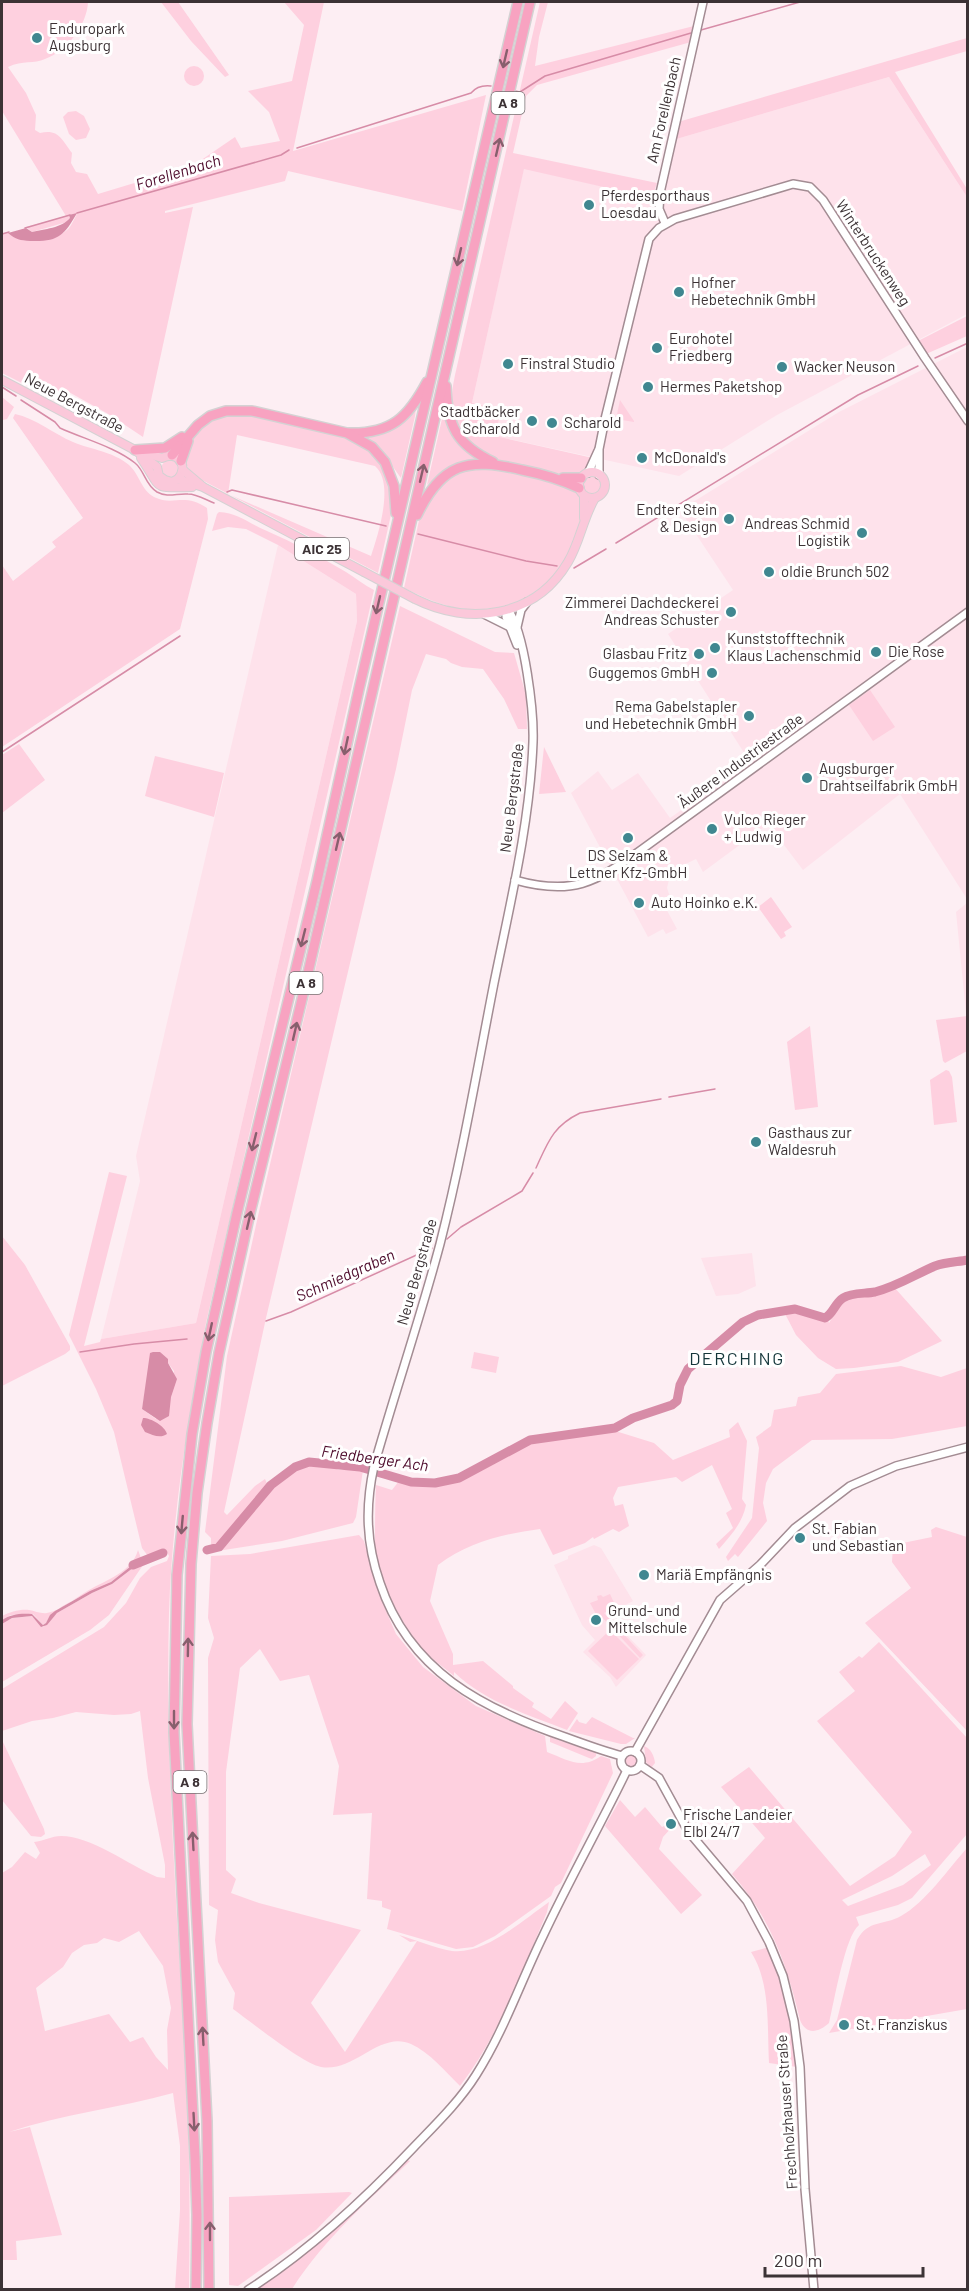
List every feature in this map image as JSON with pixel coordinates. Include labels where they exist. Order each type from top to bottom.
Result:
[{"type":"highway","name":"A 8","points":[[196,2289],[196,2168],[174,1731],[177,1575],[192,1434],[206,1352],[237,1212],[317,881],[518,2]]},
{"type":"highway","name":"A 8","points":[[210,2289],[207,2121],[187,1724],[191,1576],[197,1493],[207,1423],[233,1288],[302,999],[530,2]]},
{"type":"highway","points":[[347,433],[378,430],[402,419],[417,400],[433,369]]},
{"type":"highway","points":[[446,369],[447,409],[455,431],[471,450],[495,464]]},
{"type":"highway","points":[[135,450],[165,448],[218,413],[240,410],[347,433],[372,447],[388,468],[394,486],[397,527]]},
{"type":"highway","points":[[167,457],[194,429]]},
{"type":"highway","points":[[182,466],[186,443],[194,429]]},
{"type":"highway","points":[[409,530],[427,494],[443,477],[464,466],[495,464],[583,484]]},
{"type":"main road","name":"Neue Bergstraße","points":[[2,380],[135,450]]},
{"type":"main road","name":"AIC 25","points":[[135,450],[167,457],[182,466],[203,487]]},
{"type":"main road","name":"AIC 25","points":[[135,450],[157,467],[159,476],[165,480],[171,482],[178,479],[203,487],[415,599],[431,607],[452,613],[484,614],[508,610],[528,601],[551,583],[564,569],[574,551],[595,498]]},
{"type":"main road","name":"AIC 25","points":[[135,450],[160,486],[171,489],[203,487]]},
{"type":"main road","points":[[157,467],[167,457]]},
{"type":"main road","points":[[178,479],[182,466]]},
{"type":"main road","points":[[599,475],[605,486],[602,494],[595,498],[583,484],[599,475]]},
{"type":"main road","name":"AIC 25","points":[[583,484],[584,522]]},
{"type":"street","name":"Am Forellenbach","points":[[665,223],[659,209],[660,193],[703,2]]},
{"type":"street","name":"Winterbruckenweg","points":[[665,223],[702,209],[785,186],[799,184],[810,187],[826,204],[968,421]]},
{"type":"street","points":[[583,484],[599,449],[645,253],[650,239],[665,223]]},
{"type":"street","points":[[599,449],[599,475]]},
{"type":"street","points":[[514,628],[521,610],[528,601]]},
{"type":"street","name":"Neue Bergstraße","points":[[508,610],[512,615],[523,658],[533,709],[530,782],[515,880],[446,1217],[426,1295],[371,1477],[367,1528],[372,1561],[385,1600],[402,1632],[428,1663],[465,1692],[502,1713],[622,1756]]},
{"type":"street","name":"Äußere Industriestraße","points":[[515,880],[548,888],[582,884],[600,878],[968,612]]},
{"type":"street","name":"AIC 25","points":[[484,614],[514,628]]},
{"type":"street","points":[[635,1752],[720,1600],[760,1565],[795,1528],[850,1486],[896,1466],[968,1448]]},
{"type":"street","points":[[627,1751],[635,1752],[640,1757],[640,1765],[634,1770],[627,1770],[621,1764],[622,1756],[627,1751]]},
{"type":"street","name":"Frechholzhauser Straße","points":[[640,1765],[659,1778],[688,1831],[747,1901],[769,1942],[783,1976],[794,2021],[800,2067],[804,2170],[814,2289]]},
{"type":"street","points":[[248,2289],[289,2263],[347,2214],[442,2117],[475,2078],[510,2013],[541,1940],[627,1770]]},
{"type":"shaded area","points":[[2,2],[88,2],[80,28],[61,50],[41,60],[8,67],[26,93],[36,115],[35,130],[40,133],[51,132],[59,136],[72,153],[71,163],[76,172],[87,174],[98,194],[194,165],[235,137],[241,148],[280,141],[269,112],[248,91],[292,81],[304,25],[284,2],[324,2],[293,151],[486,95],[462,211],[288,171],[285,181],[165,211],[165,213],[193,207],[143,437],[110,415],[67,391],[63,392],[118,427],[118,431],[115,430],[2,373],[2,234],[8,232],[29,241],[46,240],[67,230],[77,214],[67,222],[32,232],[26,227],[66,216],[2,111]]},
{"type":"shaded area","points":[[161,2],[178,2],[229,75],[225,77],[191,41]]},
{"type":"shaded area","points":[[540,2],[548,2],[539,37],[535,66],[694,26],[691,42],[537,85],[526,96],[513,153],[657,183],[652,198],[524,169],[472,403],[501,410],[495,436],[593,458],[585,472],[576,474],[554,473],[493,459],[462,437],[454,423],[451,407],[455,375]]},
{"type":"shaded area","points":[[967,38],[967,51],[895,72],[967,189],[967,197],[889,77],[673,140],[678,122]]},
{"type":"shaded area","points":[[194,66],[201,69],[204,76],[201,83],[194,86],[187,83],[184,76],[187,69]]},
{"type":"shaded area","points":[[889,77],[967,197],[967,314],[777,415],[679,476],[495,436],[472,403],[524,168],[652,198],[663,193],[673,140]]},
{"type":"shaded area","points":[[76,111],[84,116],[90,129],[86,138],[76,140],[69,134],[63,117],[68,112]]},
{"type":"shaded area","points":[[77,213],[64,232],[54,239],[23,240],[8,233],[26,228],[32,232],[52,228],[67,221],[70,218],[69,215]]},
{"type":"shaded area","points":[[967,316],[967,336],[926,354],[918,341]]},
{"type":"shaded area","points":[[967,347],[967,899],[900,794],[803,870],[768,824],[703,872],[696,859],[671,871],[667,888],[670,897],[663,903],[677,929],[666,934],[663,929],[648,937],[571,793],[598,771],[612,790],[638,773],[670,818],[750,762],[668,634],[733,590],[680,510],[839,412]]},
{"type":"shaded area","points":[[2,397],[14,407],[2,423]]},
{"type":"shaded area","points":[[620,400],[634,421],[634,422],[616,419]]},
{"type":"shaded area","points":[[416,407],[401,478],[383,453],[362,437]]},
{"type":"shaded area","points":[[444,410],[458,438],[480,460],[443,472],[427,485]]},
{"type":"shaded area","points":[[15,414],[30,419],[73,442],[122,460],[136,473],[146,490],[154,497],[167,501],[185,500],[199,503],[207,508],[208,519],[180,629],[2,747],[2,565],[13,581],[56,547],[52,542],[83,518],[13,418]]},
{"type":"shaded area","points":[[241,414],[355,439],[381,460],[389,475],[392,510],[378,573],[230,495],[371,556],[381,523],[384,496],[381,474],[375,466],[237,435],[228,494],[198,478],[188,468],[186,454],[196,434],[216,418]]},
{"type":"shaded area","points":[[170,460],[177,462],[179,469],[177,476],[170,478],[163,476],[161,469],[163,462]]},
{"type":"shaded area","points":[[493,467],[549,479],[576,491],[581,500],[581,523],[571,549],[558,571],[528,596],[508,605],[486,609],[462,609],[450,606],[404,588],[420,516],[429,494],[459,470]]},
{"type":"shaded area","points":[[592,476],[599,479],[602,486],[599,493],[592,496],[585,493],[582,486],[585,479]]},
{"type":"shaded area","points":[[219,512],[232,514],[244,519],[317,556],[374,590],[206,1323],[177,1504],[169,1613],[169,1728],[187,2102],[190,2236],[189,2289],[175,2289],[180,2210],[180,2146],[173,2093],[49,2120],[9,2132],[30,2127],[62,2235],[16,2241],[17,2260],[2,2260],[2,1873],[12,1867],[25,1852],[36,1859],[40,1853],[34,1842],[61,1836],[73,1837],[97,1846],[157,1877],[165,1878],[165,1865],[148,1778],[140,1711],[114,1715],[76,1712],[32,1721],[2,1731],[2,1689],[104,1627],[126,1603],[140,1578],[151,1567],[167,1561],[169,1556],[166,1550],[148,1556],[142,1548],[114,1432],[69,1335],[109,1172],[127,1176],[84,1346],[100,1342],[101,1339],[196,1323],[357,621],[356,594],[278,545],[246,529],[228,527],[212,531]],"holes":[[[168,1363],[174,1371],[171,1397],[156,1419],[142,1409],[148,1369]],[[139,1931],[163,1966],[171,2008],[167,2030],[168,2070],[143,2037],[130,2042],[109,2014],[45,2031],[36,1988],[63,1967],[72,1953],[84,1945],[97,1943],[104,1938],[119,1942]]]},
{"type":"shaded area","points":[[278,545],[356,594],[357,621],[196,1323],[101,1339],[140,1181],[136,1156]]},
{"type":"shaded area","points":[[400,606],[495,652],[514,653],[526,695],[527,729],[518,729],[504,699],[483,669],[462,667],[446,659],[426,654],[412,690],[396,769],[266,1318],[224,1512],[227,1515],[265,1479],[270,1490],[297,1470],[310,1465],[322,1464],[339,1470],[363,1470],[356,1517],[353,1523],[282,1541],[211,1552],[211,1538],[205,1532],[227,1356]]},
{"type":"shaded area","points":[[870,690],[895,727],[873,741],[849,705]]},
{"type":"shaded area","points":[[19,744],[45,780],[2,813],[2,755]]},
{"type":"shaded area","points":[[544,747],[566,792],[539,794]]},
{"type":"shaded area","points":[[155,756],[224,773],[214,817],[145,796]]},
{"type":"shaded area","points":[[771,897],[792,927],[784,932],[786,936],[781,939],[758,907]]},
{"type":"shaded area","points":[[967,903],[967,1023],[956,912]]},
{"type":"shaded area","points":[[967,1016],[967,1051],[945,1063],[936,1020]]},
{"type":"shaded area","points":[[810,1026],[818,1107],[795,1110],[787,1042]]},
{"type":"shaded area","points":[[946,1070],[952,1077],[957,1122],[934,1125],[930,1080]]},
{"type":"shaded area","points":[[2,1236],[25,1265],[70,1346],[70,1350],[2,1386]]},
{"type":"shaded area","points":[[752,1253],[756,1286],[738,1294],[716,1296],[701,1258]]},
{"type":"shaded area","points":[[894,1287],[942,1341],[898,1362],[836,1369],[818,1358],[796,1335],[782,1308],[796,1307],[822,1315],[827,1314],[829,1323],[840,1304],[846,1299]]},
{"type":"shaded area","points":[[160,1352],[168,1359],[177,1379],[171,1397],[169,1416],[160,1421],[142,1409],[150,1353]]},
{"type":"shaded area","points":[[474,1352],[499,1357],[496,1373],[471,1368]]},
{"type":"shaded area","points":[[901,1366],[941,1377],[967,1368],[967,1426],[892,1439],[812,1440],[773,1469],[766,1483],[763,1503],[767,1521],[738,1557],[735,1554],[728,1561],[726,1557],[752,1518],[759,1448],[756,1437],[771,1426],[774,1410],[796,1406],[798,1397],[820,1393],[836,1374]]},
{"type":"shaded area","points":[[143,1418],[157,1423],[164,1428],[167,1434],[159,1436],[145,1432],[141,1425]]},
{"type":"shaded area","points":[[738,1422],[747,1441],[742,1499],[746,1505],[739,1524],[719,1549],[716,1544],[733,1528],[726,1513],[732,1509],[712,1465],[682,1482],[676,1477],[618,1487],[613,1498],[615,1506],[623,1504],[629,1526],[619,1532],[613,1529],[553,1555],[540,1529],[526,1531],[474,1545],[438,1565],[430,1601],[453,1654],[453,1665],[483,1661],[534,1703],[532,1707],[551,1719],[565,1701],[578,1713],[567,1730],[507,1706],[479,1691],[454,1672],[454,1676],[422,1649],[406,1627],[391,1600],[376,1558],[376,1485],[392,1490],[399,1481],[423,1486],[461,1481],[531,1442],[609,1429],[654,1443],[673,1460],[730,1437],[729,1430]]},
{"type":"shaded area","points":[[936,1527],[967,1537],[967,1731],[865,1623],[911,1588],[892,1562],[893,1545],[932,1537],[931,1530]]},
{"type":"shaded area","points":[[359,1535],[364,1541],[381,1599],[396,1634],[423,1667],[476,1706],[545,1736],[547,1752],[581,1763],[601,1756],[610,1759],[613,1773],[561,1883],[555,1887],[551,1896],[495,1936],[473,1947],[456,1949],[387,1929],[391,1910],[382,1907],[382,1901],[367,1899],[372,1813],[333,1815],[339,1766],[309,1675],[280,1681],[260,1649],[240,1668],[226,1772],[226,1870],[236,1879],[231,1893],[259,1903],[361,1930],[311,2003],[345,2052],[417,1941],[410,1942],[399,1935],[446,1950],[465,1951],[477,1948],[503,1935],[549,1902],[547,1912],[499,2024],[460,2086],[424,2052],[411,2044],[400,2041],[378,2047],[345,2064],[321,2067],[313,2064],[233,2009],[235,1993],[218,1962],[215,1940],[218,1910],[209,1905],[208,1658],[214,1638],[208,1618],[211,1556],[250,1554]]},
{"type":"shaded area","name":"Grund- und Mittelschule","points":[[594,1545],[601,1548],[633,1601],[607,1615],[646,1655],[616,1687],[610,1677],[583,1652],[595,1640],[582,1625],[554,1565]]},
{"type":"shaded area","points":[[138,1550],[141,1558],[116,1578],[72,1601],[124,1570],[135,1558]]},
{"type":"shaded area","points":[[141,1558],[142,1561],[112,1584],[57,1613],[47,1625],[41,1627],[32,1616],[12,1618],[2,1624],[2,1620],[9,1616],[32,1614],[43,1625],[55,1611],[111,1582]]},
{"type":"shaded area","points":[[142,1561],[143,1565],[109,1615],[90,1630],[2,1682],[2,1624],[12,1618],[32,1616],[43,1627],[57,1613],[112,1584]]},
{"type":"shaded area","points":[[610,1594],[616,1607],[604,1613],[643,1655],[640,1658],[600,1615],[597,1616],[590,1603],[598,1600],[597,1596],[603,1597]]},
{"type":"shaded area","points":[[59,1608],[43,1625],[33,1614],[11,1615],[2,1620],[2,1616],[19,1610],[45,1613]]},
{"type":"shaded area","points":[[610,1630],[639,1659],[617,1680],[588,1651]]},
{"type":"shaded area","points":[[879,1642],[967,1738],[967,1834],[912,1898],[898,1905],[856,1917],[859,1925],[849,1942],[845,1955],[829,2023],[813,2031],[806,2028],[800,2020],[783,1961],[767,1924],[732,1874],[765,1838],[721,1787],[749,1767],[850,1886],[895,1856],[912,1832],[817,1721],[855,1691],[839,1672],[859,1656],[862,1658]],"holes":[[[925,1854],[931,1865],[903,1885],[848,1906],[842,1900],[892,1876]]]},
{"type":"shaded area","points":[[592,1717],[635,1738],[626,1744],[621,1744],[569,1731],[577,1719],[586,1724]]},
{"type":"shaded area","points":[[550,1737],[596,1753],[596,1756],[592,1759],[550,1742]]},
{"type":"shaded area","points":[[2,1740],[44,1829],[45,1834],[41,1837],[31,1836],[2,1800]]},
{"type":"shaded area","points":[[644,1746],[654,1757],[655,1763],[651,1768],[646,1762]]},
{"type":"shaded area","points":[[628,1753],[634,1753],[638,1760],[634,1767],[628,1767],[624,1763],[624,1757]]},
{"type":"shaded area","points":[[620,1800],[635,1817],[645,1807],[662,1827],[668,1824],[672,1827],[663,1837],[659,1849],[702,1895],[681,1914],[605,1826]]},
{"type":"shaded area","points":[[967,1848],[967,2009],[829,2033],[837,2020],[857,1940],[862,1933],[871,1926],[901,1916],[919,1903]]},
{"type":"shaded area","points":[[769,1947],[785,1996],[797,2067],[769,2063],[765,1991],[762,1977],[751,1952]]},
{"type":"shaded area","points":[[407,2160],[410,2161],[332,2237],[292,2289],[254,2290],[314,2245]]},
{"type":"shaded area","points":[[352,2193],[316,2230],[238,2286],[229,2285],[229,2197]]},
{"type":"waterway","name":"Forellenbach","points":[[701,30],[800,2]]},
{"type":"waterway","name":"Forellenbach","points":[[515,91],[520,92],[545,76],[691,33]]},
{"type":"waterway","name":"Forellenbach","points":[[297,148],[471,93],[480,87],[491,86]]},
{"type":"waterway","name":"Forellenbach","points":[[77,213],[281,155],[289,150]]},
{"type":"waterway","name":"Forellenbach","points":[[25,228],[70,215]]},
{"type":"waterway","name":"Forellenbach","points":[[2,234],[9,232]]},
{"type":"waterway","points":[[935,358],[968,343]]},
{"type":"waterway","points":[[616,543],[858,395],[918,366]]},
{"type":"waterway","points":[[2,387],[16,396]]},
{"type":"waterway","points":[[21,400],[55,422],[60,428],[127,457],[138,466],[150,486],[157,492],[169,495],[191,494],[214,503]]},
{"type":"waterway","points":[[227,492],[232,490],[386,526]]},
{"type":"waterway","points":[[418,534],[526,561],[557,566]]},
{"type":"waterway","points":[[574,568],[606,549]]},
{"type":"waterway","points":[[2,752],[180,636]]},
{"type":"waterway","name":"Schmiedgraben","points":[[669,1097],[715,1089]]},
{"type":"waterway","name":"Schmiedgraben","points":[[536,1168],[557,1129],[580,1113],[661,1099]]},
{"type":"waterway","name":"Schmiedgraben","points":[[447,1239],[461,1227],[522,1191],[533,1173]]},
{"type":"waterway","name":"Schmiedgraben","points":[[266,1321],[291,1312],[432,1248]]},
{"type":"waterway","name":"Friedberger Ach","points":[[207,1550],[219,1547],[271,1485],[295,1467],[309,1462],[360,1467],[411,1482],[435,1483],[459,1478],[530,1440],[615,1428],[633,1418],[672,1405],[677,1401],[680,1385],[688,1369],[743,1322],[758,1315],[795,1309],[825,1318],[840,1300],[847,1296],[883,1290],[935,1266],[968,1260]]},
{"type":"waterway","points":[[80,1352],[187,1339]]},
{"type":"waterway","name":"Friedberger Ach","points":[[133,1565],[163,1553]]},
{"type":"place","name":"Enduropark Augsburg","points":[[37,38]]},
{"type":"place","name":"Pferdesporthaus Loesdau","points":[[589,205]]},
{"type":"place","name":"Hofner Hebetechnik GmbH","points":[[679,292]]},
{"type":"place","name":"Eurohotel Friedberg","points":[[657,348]]},
{"type":"place","name":"Finstral Studio","points":[[508,364]]},
{"type":"place","name":"Wacker Neuson","points":[[782,367]]},
{"type":"place","name":"Hermes Paketshop","points":[[648,387]]},
{"type":"place","name":"Stadtbäcker Scharold","points":[[532,421]]},
{"type":"place","name":"Scharold","points":[[552,423]]},
{"type":"place","name":"McDonald's","points":[[642,458]]},
{"type":"place","name":"Endter Stein & Design","points":[[729,519]]},
{"type":"place","name":"Andreas Schmid Logistik","points":[[862,533]]},
{"type":"place","name":"oldie Brunch 502","points":[[769,572]]},
{"type":"place","name":"Zimmerei Dachdeckerei Andreas Schuster","points":[[731,612]]},
{"type":"place","name":"Kunststofftechnik Klaus Lachenschmid","points":[[715,648]]},
{"type":"place","name":"Die Rose","points":[[876,652]]},
{"type":"place","name":"Glasbau Fritz","points":[[699,654]]},
{"type":"place","name":"Guggemos GmbH","points":[[712,673]]},
{"type":"place","name":"Rema Gabelstapler und Hebetechnik GmbH","points":[[749,716]]},
{"type":"place","name":"Augsburger Drahtseilfabrik GmbH","points":[[807,778]]},
{"type":"place","name":"Vulco Rieger + Ludwig","points":[[712,829]]},
{"type":"place","name":"DS Selzam & Lettner Kfz-GmbH","points":[[628,838]]},
{"type":"place","name":"Auto Hoinko e.K.","points":[[639,903]]},
{"type":"place","name":"Gasthaus zur Waldesruh","points":[[756,1142]]},
{"type":"place","name":"St. Fabian und Sebastian","points":[[800,1538]]},
{"type":"place","name":"Mariä Empfängnis","points":[[644,1575]]},
{"type":"place","name":"Grund- und Mittelschule","points":[[596,1620]]},
{"type":"place","name":"Frische Landeier Elbl 24/7","points":[[671,1824]]},
{"type":"place","name":"St. Franziskus","points":[[844,2025]]},
{"type":"district","name":"DERCHING","points":[[737,1359]]}]
